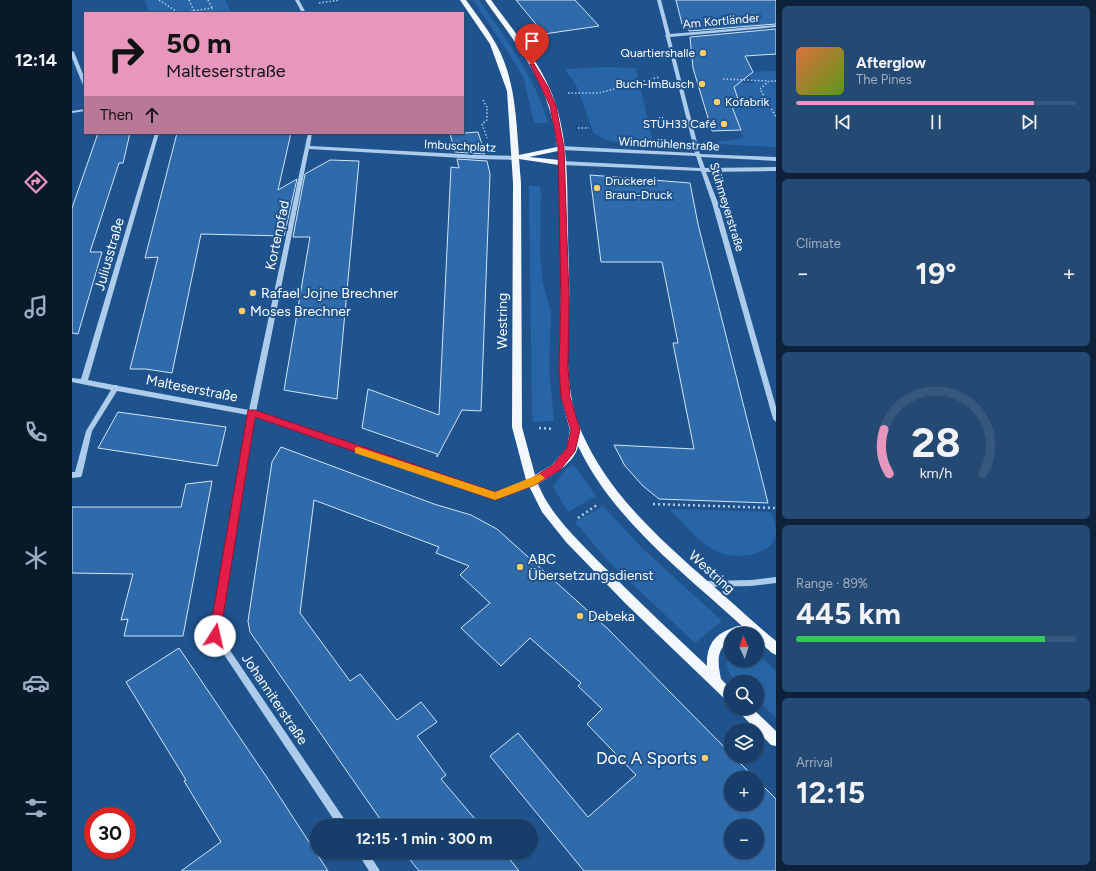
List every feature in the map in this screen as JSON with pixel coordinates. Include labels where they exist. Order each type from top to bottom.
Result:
[{"type":"main road","name":"Westring","points":[[463,0],[493,44],[510,91],[516,158],[517,427],[523,458],[532,482],[545,509],[560,529],[624,595],[724,690]]},
{"type":"main road","name":"Westring","points":[[488,0],[519,44],[548,92],[558,127],[562,163],[565,297],[564,368],[566,397],[575,430],[590,462],[612,495],[659,544],[749,627]]},
{"type":"main road","points":[[516,158],[561,148]]},
{"type":"main road","points":[[516,158],[562,163]]},
{"type":"main road","name":"Westring","points":[[532,482],[556,468],[572,449],[575,430]]},
{"type":"main road","points":[[715,682],[712,656],[721,638],[724,637]]},
{"type":"main road","name":"Westring","points":[[764,640],[776,649]]},
{"type":"main road","points":[[750,715],[776,740]]},
{"type":"street","points":[[297,0],[303,12]]},
{"type":"street","name":"Stühmeyerstraße","points":[[659,0],[698,156],[715,202],[776,419]]},
{"type":"street","name":"Am Kortländer","points":[[667,36],[776,26]]},
{"type":"street","points":[[72,52],[84,82]]},
{"type":"street","points":[[72,112],[84,110]]},
{"type":"street","name":"Juliusstraße","points":[[84,382],[157,134]]},
{"type":"street","name":"Kortenpfad","points":[[252,413],[310,134]]},
{"type":"street","name":"Imbuschplatz","points":[[308,146],[516,158]]},
{"type":"street","name":"Windmühlenstraße","points":[[561,148],[776,159]]},
{"type":"street","name":"Windmühlenstraße","points":[[562,163],[704,170],[776,169]]},
{"type":"street","name":"Malteserstraße","points":[[72,380],[252,413],[495,496],[532,482]]},
{"type":"street","points":[[72,475],[78,475],[89,431],[116,387]]},
{"type":"street","name":"Johanniterstraße","points":[[252,413],[215,636],[339,819]]},
{"type":"street","points":[[704,584],[752,583],[776,580]]},
{"type":"street","points":[[367,859],[375,871]]},
{"type":"path","points":[[159,0],[178,12]]},
{"type":"path","points":[[190,0],[194,12],[212,8]]},
{"type":"path","points":[[208,0],[213,12]]},
{"type":"path","points":[[316,3],[339,0]]},
{"type":"path","points":[[723,79],[750,79],[769,82],[776,81]]},
{"type":"path","points":[[769,82],[760,89],[776,118]]},
{"type":"path","points":[[581,93],[599,93],[640,83]]},
{"type":"path","points":[[483,100],[487,109],[487,120],[482,124],[486,138],[490,142]]},
{"type":"path","points":[[487,109],[492,109]]},
{"type":"path","points":[[517,427],[575,430]]},
{"type":"path","points":[[573,521],[601,502]]},
{"type":"path","points":[[653,504],[776,508]]},
{"type":"shaded area","points":[[145,0],[225,0],[231,12],[149,12]]},
{"type":"shaded area","points":[[473,0],[479,0],[519,58],[536,89],[548,123],[534,123],[524,79]]},
{"type":"shaded area","points":[[606,67],[636,68],[653,143],[613,141],[605,139],[593,132],[577,87],[565,69]]},
{"type":"shaded area","points":[[776,71],[776,147],[717,144],[717,142],[743,138],[732,105],[741,105],[739,98],[734,98],[724,83],[754,83],[750,75],[753,72]]},
{"type":"shaded area","points":[[529,186],[540,186],[541,195],[540,255],[543,284],[551,312],[549,369],[554,421],[533,422],[532,414]]},
{"type":"shaded area","points":[[572,465],[577,469],[596,496],[568,512],[553,486],[564,472]]},
{"type":"shaded area","points":[[603,506],[640,546],[722,621],[695,643],[610,563],[575,522]]},
{"type":"shaded area","points":[[672,509],[772,512],[776,536],[766,549],[758,553],[739,556],[721,553],[708,546],[697,537],[671,511]]},
{"type":"shaded area","points":[[764,660],[776,671],[776,718],[764,707],[764,675],[731,675],[728,668],[764,667]]},
{"type":"building","points":[[516,0],[575,0],[599,26],[544,34]]},
{"type":"building","points":[[676,0],[776,0],[776,24],[689,31],[689,27],[682,24]]},
{"type":"building","points":[[776,29],[776,54],[745,56],[753,72],[734,87],[740,105],[731,104],[741,130],[712,131],[693,68],[690,37]]},
{"type":"building","points":[[478,132],[485,154],[455,152],[450,134]]},
{"type":"building","points":[[98,134],[130,134],[123,163],[119,163],[90,252],[102,252],[78,334],[72,333],[72,208]]},
{"type":"building","points":[[177,134],[291,134],[278,190],[297,179],[284,236],[201,234],[172,373],[146,369],[130,369],[158,257],[145,258]]},
{"type":"building","points":[[457,159],[487,161],[490,174],[481,411],[462,410],[437,457],[437,454],[362,428],[368,389],[439,415],[451,167],[459,168]]},
{"type":"building","points":[[330,160],[359,161],[337,399],[284,390],[310,237],[293,237],[305,174]]},
{"type":"building","points":[[590,175],[690,183],[698,224],[768,503],[659,499],[643,486],[625,466],[614,445],[694,449],[673,343],[678,343],[662,262],[601,262]]},
{"type":"building","points":[[118,412],[226,427],[217,466],[98,448]]},
{"type":"building","points":[[281,447],[434,504],[471,515],[497,529],[608,629],[724,747],[724,763],[740,763],[748,771],[724,771],[724,811],[764,811],[764,787],[776,799],[776,871],[584,871],[490,756],[518,733],[588,817],[636,775],[587,724],[602,709],[578,686],[581,683],[530,638],[501,666],[461,628],[490,603],[460,575],[469,566],[436,553],[439,547],[314,500],[300,613],[350,681],[360,674],[397,720],[421,702],[437,722],[417,736],[446,775],[441,779],[475,819],[380,819],[250,632],[248,621],[272,462]]},
{"type":"building","points":[[212,481],[183,636],[124,636],[128,619],[121,620],[133,574],[72,573],[72,507],[181,507],[186,484]]},
{"type":"building","points":[[179,648],[310,843],[310,859],[320,859],[328,871],[181,871],[221,842],[184,781],[186,780],[126,682]]},
{"type":"building","points":[[410,859],[510,859],[519,871],[419,871]]},
{"type":"slow traffic","points":[[358,450],[495,496],[540,478]]},
{"type":"place","name":"Quartiershalle","points":[[703,53]]},
{"type":"place","name":"Buch-ImBusch","points":[[702,84]]},
{"type":"place","name":"Kofabrik","points":[[717,102]]},
{"type":"place","name":"STÜH33 Café","points":[[724,124]]},
{"type":"place","name":"Druckerei Braun-Druck","points":[[597,188]]},
{"type":"place","name":"Rafael Jojne Brechner","points":[[253,293]]},
{"type":"place","name":"Moses Brechner","points":[[242,311]]},
{"type":"place","name":"ABC Übersetzungsdienst","points":[[520,567]]},
{"type":"place","name":"Debeka","points":[[580,616]]},
{"type":"place","name":"Doc A Sports","points":[[705,758]]},
{"type":"route","points":[[215,636],[252,413],[495,496],[532,482],[556,468],[572,449],[575,430],[566,397],[564,368],[565,297],[561,148],[553,106],[548,92],[532,65]]}]
